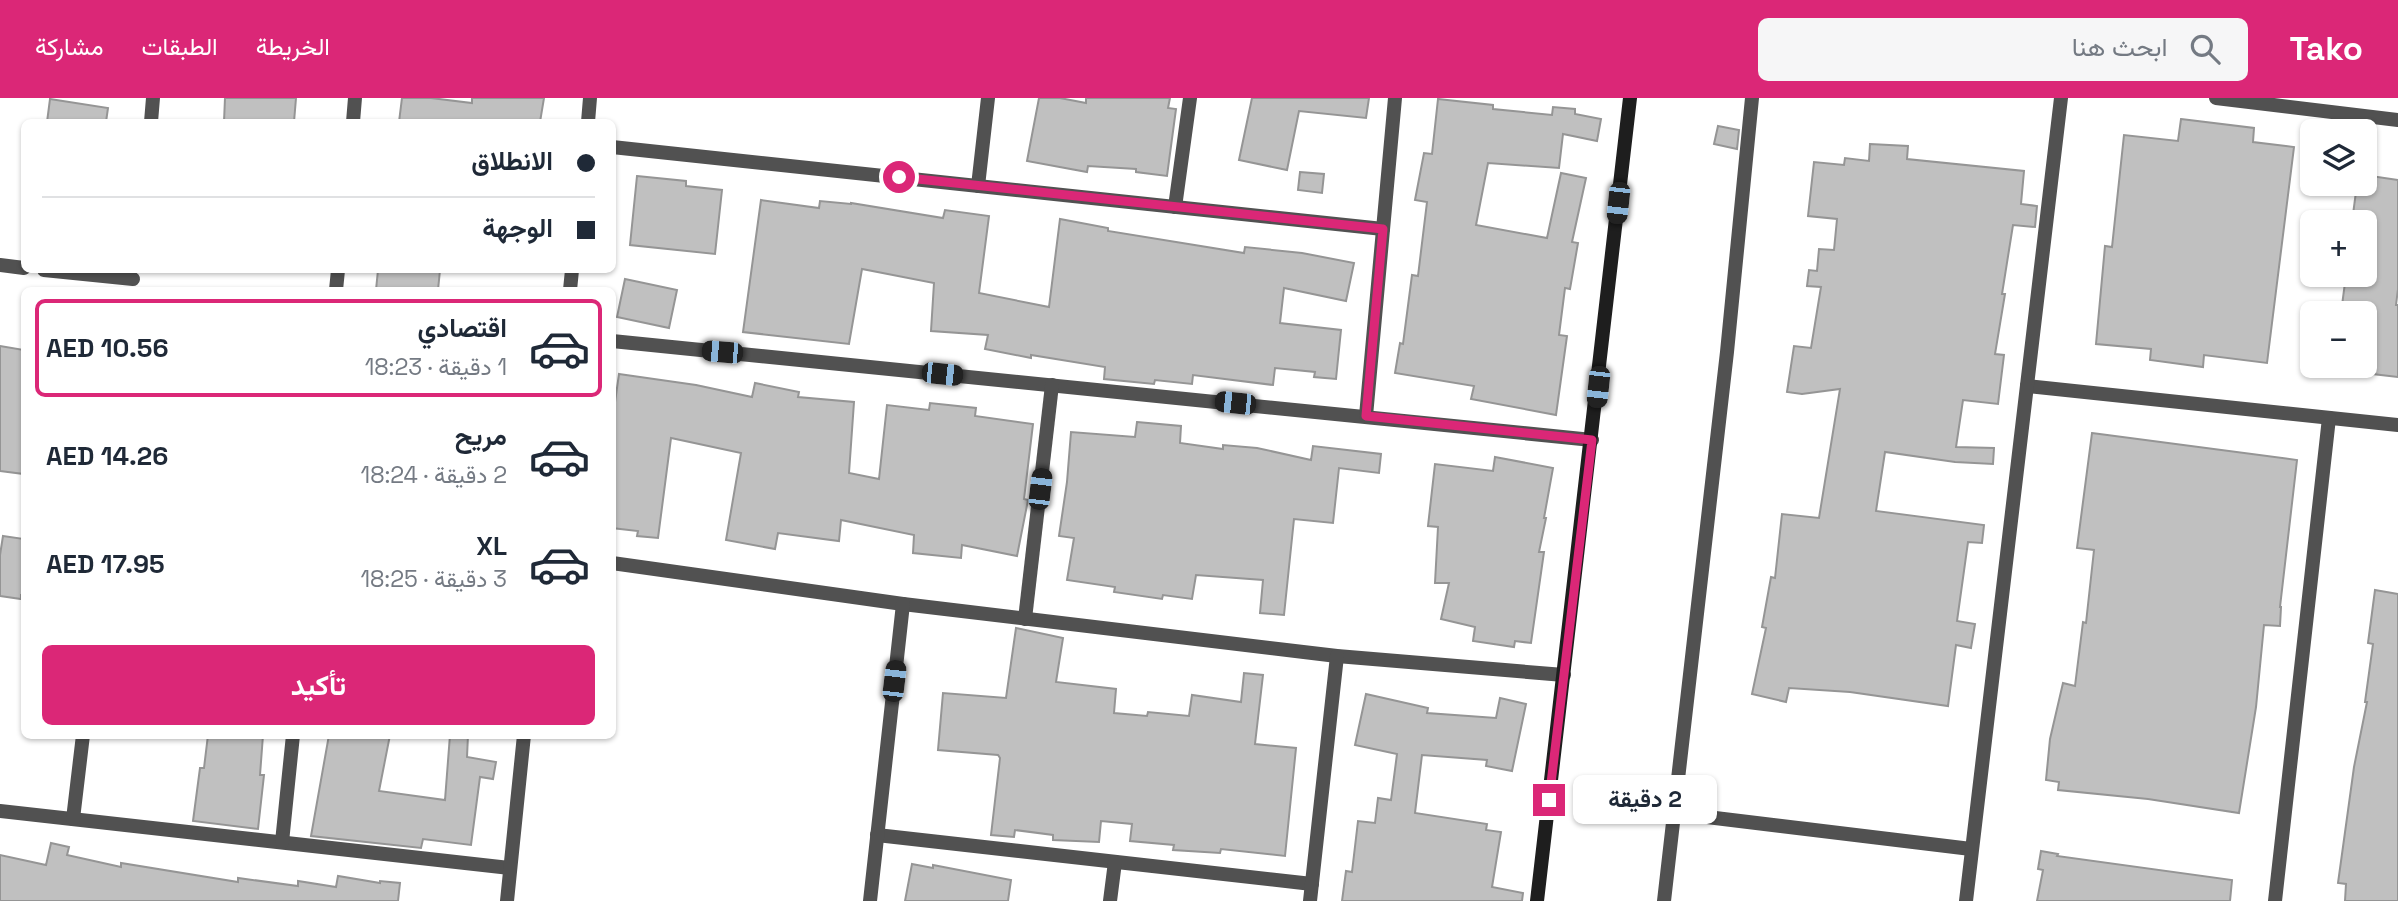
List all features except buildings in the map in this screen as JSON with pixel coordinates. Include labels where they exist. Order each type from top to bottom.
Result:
[{"type":"street","points":[[151,119],[153,98]]},
{"type":"street","points":[[353,119],[355,98]]},
{"type":"street","points":[[587,119],[590,98]]},
{"type":"street","points":[[978,186],[988,98]]},
{"type":"street","points":[[1175,207],[1190,98]]},
{"type":"street","points":[[1366,416],[1395,98]]},
{"type":"street","points":[[1537,901],[1630,98]]},
{"type":"street","points":[[1664,901],[1727,352],[1752,98]]},
{"type":"street","points":[[1966,901],[2061,98]]},
{"type":"street","points":[[2216,98],[2398,120]]},
{"type":"street","points":[[616,147],[1383,229]]},
{"type":"street","points":[[0,265],[21,268]]},
{"type":"street","points":[[71,273],[133,280]]},
{"type":"street","points":[[616,341],[1592,440]]},
{"type":"street","points":[[1025,619],[1052,385]]},
{"type":"street","points":[[2027,386],[2398,425]]},
{"type":"street","points":[[2274,901],[2329,418]]},
{"type":"street","points":[[616,564],[903,604],[1337,656],[1564,675]]},
{"type":"street","points":[[870,901],[903,604]]},
{"type":"street","points":[[1310,901],[1337,656]]},
{"type":"street","points":[[74,819],[83,739]]},
{"type":"street","points":[[282,842],[293,739]]},
{"type":"street","points":[[507,901],[524,739]]},
{"type":"street","points":[[0,811],[510,868]]},
{"type":"street","points":[[1674,813],[1971,849]]},
{"type":"street","points":[[877,835],[1312,884]]},
{"type":"street","points":[[1110,901],[1115,862]]},
{"type":"route","points":[[899,177],[1383,229],[1366,416],[1592,440],[1549,800]]}]
